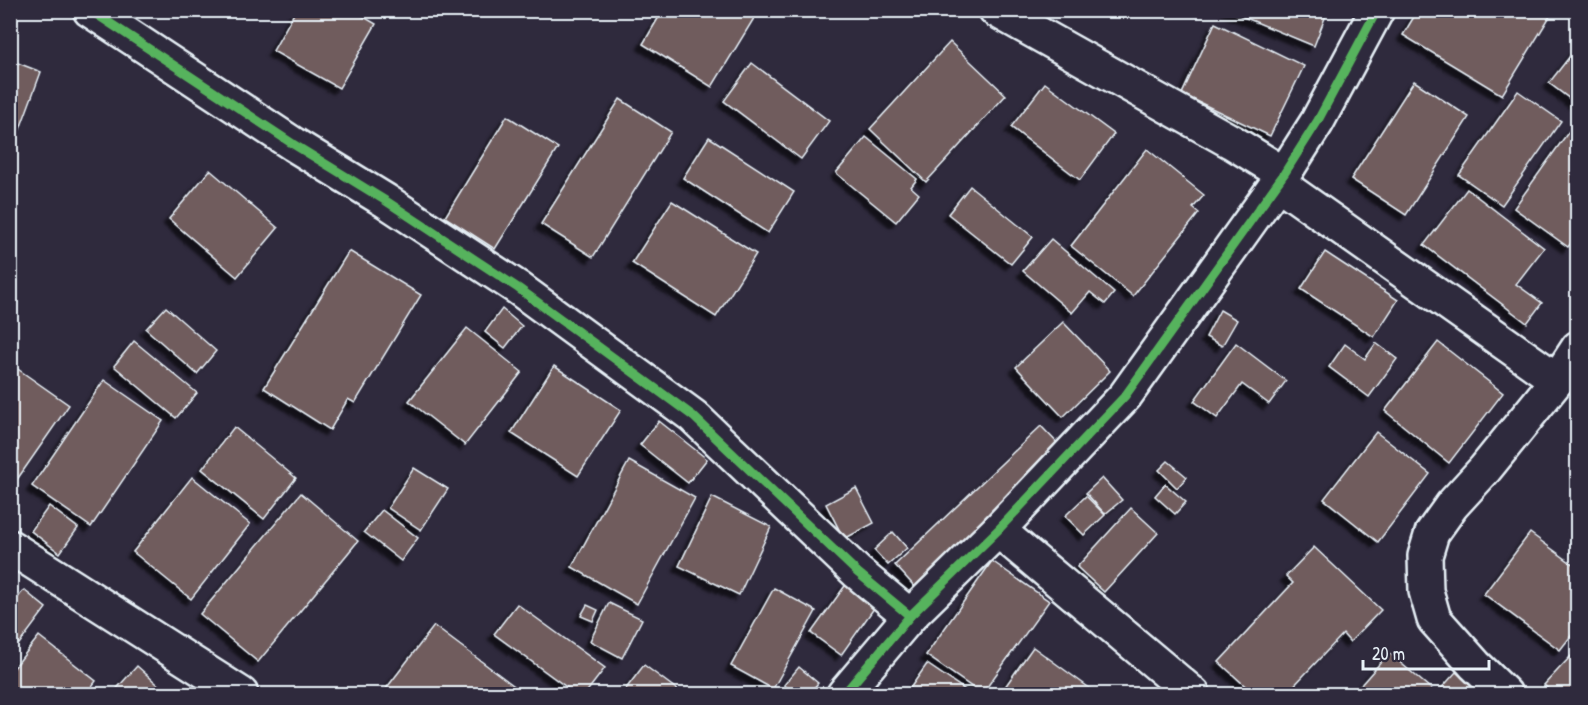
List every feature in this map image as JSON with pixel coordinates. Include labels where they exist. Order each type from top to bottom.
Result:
[{"type":"street","points":[[996,10],[1232,142],[1557,380]]},
{"type":"street","points":[[844,694],[910,615],[998,530],[1125,396],[1281,178],[1317,122],[1377,10]]},
{"type":"street","points":[[99,13],[293,144],[386,201],[518,288],[693,416],[857,573],[910,615]]},
{"type":"street","points":[[1505,694],[1474,665],[1434,619],[1426,591],[1425,556],[1432,533],[1452,505],[1557,380],[1578,348]]},
{"type":"street","points":[[998,530],[1193,694]]},
{"type":"street","points":[[10,547],[241,694]]},
{"type":"building","points":[[296,10],[352,10],[376,24],[339,88],[273,51]]},
{"type":"building","points":[[663,10],[759,10],[712,87],[643,44]]},
{"type":"building","points":[[1227,10],[1328,10],[1314,46]]},
{"type":"building","points":[[1418,10],[1548,10],[1552,13],[1502,95],[1403,35]]},
{"type":"building","points":[[1215,23],[1304,66],[1270,136],[1182,94]]},
{"type":"building","points":[[950,42],[1006,95],[926,182],[870,129]]},
{"type":"building","points":[[1578,46],[1578,105],[1549,83]]},
{"type":"building","points":[[10,60],[41,72],[13,148],[10,148]]},
{"type":"building","points":[[752,63],[829,121],[801,159],[724,101]]},
{"type":"building","points":[[1414,81],[1469,117],[1406,215],[1351,179]]},
{"type":"building","points":[[1045,83],[1114,134],[1080,180],[1011,127]]},
{"type":"building","points":[[1518,91],[1561,121],[1502,205],[1459,175]]},
{"type":"building","points":[[620,99],[671,132],[593,257],[541,224]]},
{"type":"building","points":[[507,116],[558,148],[495,249],[445,217]]},
{"type":"building","points":[[1572,127],[1578,131],[1578,234],[1568,247],[1514,208]]},
{"type":"building","points":[[709,137],[794,192],[768,233],[683,178]]},
{"type":"building","points":[[866,137],[917,179],[911,187],[919,194],[896,222],[836,173]]},
{"type":"building","points":[[1147,149],[1204,195],[1193,208],[1199,213],[1133,296],[1071,246]]},
{"type":"building","points":[[210,170],[278,228],[237,277],[169,219]]},
{"type":"building","points":[[970,186],[1033,237],[1011,264],[948,214]]},
{"type":"building","points":[[1467,189],[1544,248],[1516,284],[1542,303],[1527,323],[1424,245]]},
{"type":"building","points":[[672,201],[756,254],[716,317],[632,263]]},
{"type":"building","points":[[1051,239],[1114,293],[1105,304],[1090,292],[1072,313],[1023,271]]},
{"type":"building","points":[[349,251],[421,295],[355,403],[348,399],[330,430],[264,388]]},
{"type":"building","points":[[1325,252],[1398,300],[1374,337],[1301,289]]},
{"type":"building","points":[[166,307],[216,351],[197,374],[146,329]]},
{"type":"building","points":[[502,309],[522,326],[505,348],[485,332]]},
{"type":"building","points":[[1220,310],[1237,320],[1222,346],[1206,337]]},
{"type":"building","points":[[1063,322],[1110,371],[1063,417],[1016,367]]},
{"type":"building","points":[[467,328],[522,372],[465,445],[409,401]]},
{"type":"building","points":[[134,341],[197,393],[176,418],[114,366]]},
{"type":"building","points":[[1438,342],[1503,393],[1449,463],[1385,411]]},
{"type":"building","points":[[1236,343],[1286,381],[1269,404],[1242,384],[1217,418],[1194,401]]},
{"type":"building","points":[[1376,343],[1397,359],[1369,397],[1329,367],[1345,344],[1365,359]]},
{"type":"building","points":[[12,365],[69,405],[16,481],[10,478]]},
{"type":"building","points":[[554,366],[621,410],[578,476],[511,433]]},
{"type":"building","points":[[104,380],[163,421],[91,527],[32,486]]},
{"type":"building","points":[[659,421],[707,459],[688,483],[640,445]]},
{"type":"building","points":[[1041,426],[1063,449],[916,588],[895,565]]},
{"type":"building","points":[[234,427],[296,478],[264,519],[202,469]]},
{"type":"building","points":[[1376,432],[1430,474],[1378,542],[1324,499]]},
{"type":"building","points":[[629,461],[695,498],[637,604],[572,567]]},
{"type":"building","points":[[1168,461],[1187,477],[1177,488],[1159,470]]},
{"type":"building","points":[[414,468],[448,489],[421,530],[388,508]]},
{"type":"building","points":[[192,477],[250,524],[191,599],[133,552]]},
{"type":"building","points":[[1102,478],[1122,500],[1105,514],[1086,493]]},
{"type":"building","points":[[1165,484],[1186,502],[1175,514],[1155,496]]},
{"type":"building","points":[[856,488],[874,523],[844,539],[826,504]]},
{"type":"building","points":[[301,493],[358,541],[258,662],[200,614]]},
{"type":"building","points":[[1086,496],[1105,515],[1084,535],[1065,516]]},
{"type":"building","points":[[712,497],[771,527],[739,595],[679,566]]},
{"type":"building","points":[[49,506],[78,528],[60,553],[31,531]]},
{"type":"building","points":[[1131,508],[1158,533],[1104,592],[1077,567]]},
{"type":"building","points":[[382,510],[418,538],[401,561],[364,532]]},
{"type":"building","points":[[893,532],[907,548],[888,565],[874,550]]},
{"type":"building","points":[[1530,533],[1578,568],[1578,627],[1560,650],[1484,594]]},
{"type":"building","points":[[1314,547],[1381,610],[1350,642],[1343,634],[1286,694],[1254,694],[1219,662],[1293,583],[1286,576]]},
{"type":"building","points":[[992,561],[1049,601],[982,694],[926,655]]},
{"type":"building","points":[[847,583],[877,604],[841,655],[811,633]]},
{"type":"building","points":[[774,588],[816,611],[773,689],[731,666]]},
{"type":"building","points":[[24,590],[46,608],[19,644],[10,637],[10,607]]},
{"type":"building","points":[[609,603],[642,619],[622,658],[590,641]]},
{"type":"building","points":[[517,604],[605,668],[585,694],[576,694],[494,634]]},
{"type":"building","points":[[587,605],[598,610],[593,621],[581,616]]},
{"type":"building","points":[[434,626],[525,694],[382,694]]},
{"type":"building","points":[[39,636],[96,681],[86,694],[10,694],[10,673]]},
{"type":"building","points":[[1033,647],[1095,692],[1093,694],[1000,694]]},
{"type":"building","points":[[1389,653],[1437,694],[1353,694]]},
{"type":"building","points":[[1571,656],[1578,662],[1578,694],[1554,694],[1544,685]]},
{"type":"building","points":[[927,664],[971,694],[906,694]]},
{"type":"building","points":[[644,665],[683,694],[622,694]]},
{"type":"building","points":[[137,666],[165,691],[161,694],[112,694]]},
{"type":"building","points":[[799,667],[818,683],[809,694],[797,694],[784,685]]},
{"type":"building","points":[[1456,672],[1474,689],[1469,694],[1441,694],[1438,692]]},
{"type":"cycle path","points":[[90,10],[518,288],[693,416],[857,572],[910,616]]},
{"type":"cycle path","points":[[844,694],[910,616],[998,530],[1125,396],[1284,174],[1317,122],[1377,10]]}]
